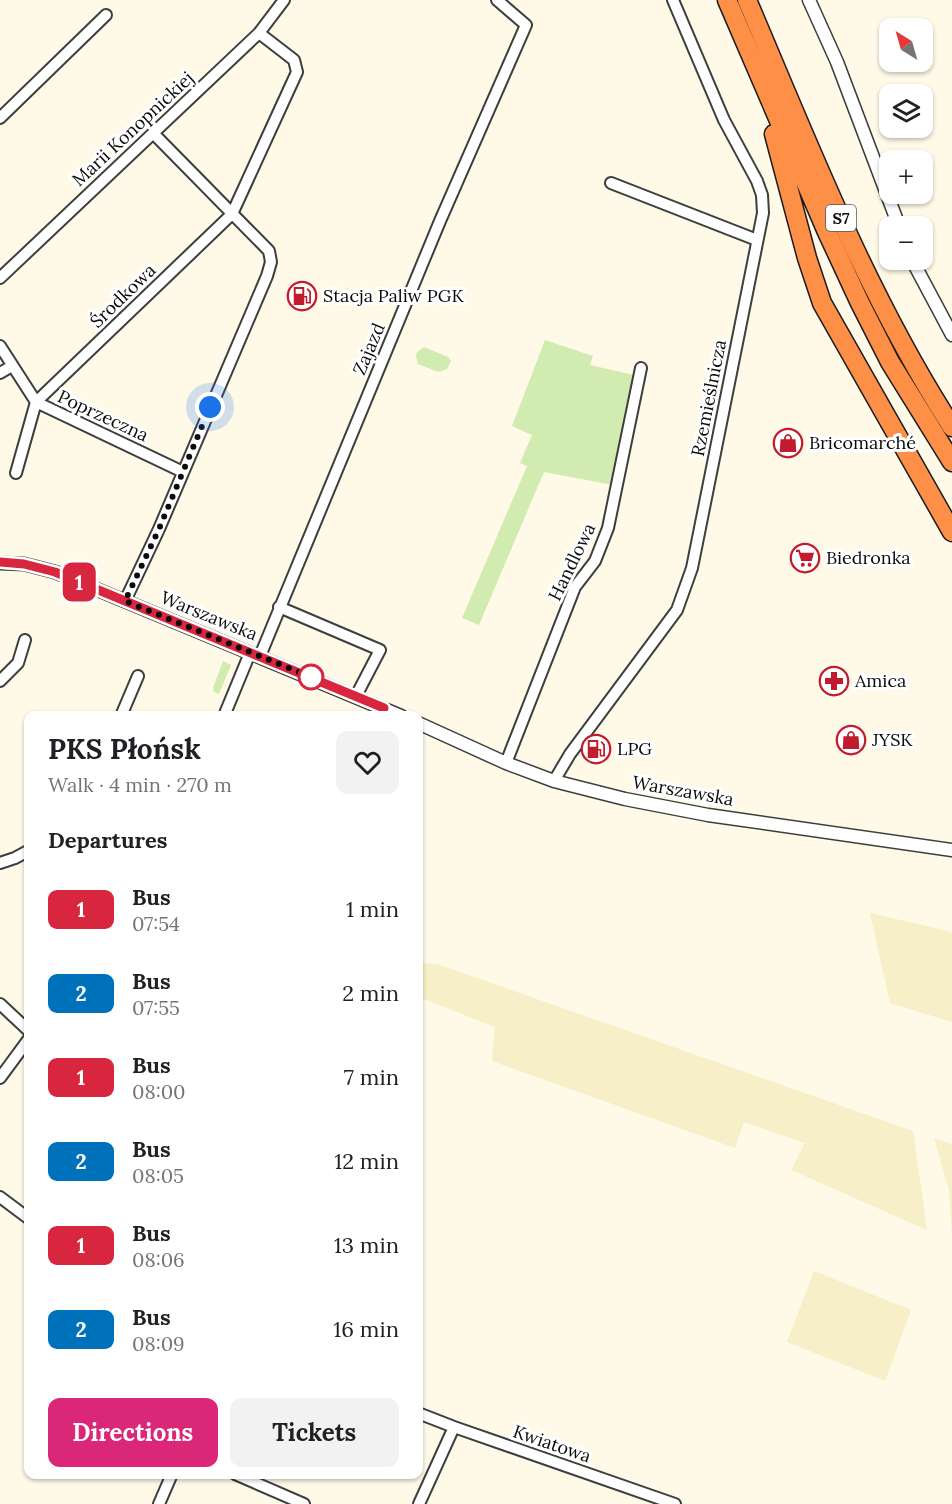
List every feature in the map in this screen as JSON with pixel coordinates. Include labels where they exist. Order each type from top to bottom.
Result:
[{"type":"highway","name":"S7","points":[[727,0],[826,232],[860,303],[890,362],[952,462]]},
{"type":"highway","name":"S7","points":[[747,0],[876,296],[952,427]]},
{"type":"highway","points":[[757,71],[807,258],[822,303],[952,532]]},
{"type":"street","name":"Marii Konopnickiej","points":[[0,278],[259,33],[284,0]]},
{"type":"street","name":"Zajazd","points":[[226,711],[279,607],[440,221],[526,25],[497,0]]},
{"type":"street","name":"Rzemieślnicza","points":[[554,781],[570,754],[677,610],[692,568],[763,213],[762,195],[757,181],[736,146],[673,0]]},
{"type":"street","points":[[809,0],[837,62],[895,216]]},
{"type":"street","points":[[0,118],[106,15]]},
{"type":"street","points":[[232,214],[297,72],[294,60],[259,33]]},
{"type":"street","points":[[125,601],[159,529],[271,262],[269,251],[153,133]]},
{"type":"street","points":[[611,183],[757,240]]},
{"type":"street","name":"Środkowa","points":[[36,402],[232,214]]},
{"type":"street","points":[[917,270],[952,335]]},
{"type":"street","name":"Poprzeczna","points":[[0,346],[36,402],[183,472]]},
{"type":"street","points":[[0,373],[12,366]]},
{"type":"street","name":"Handlowa","points":[[506,763],[575,587],[595,561],[608,528],[641,368]]},
{"type":"street","points":[[16,473],[36,402]]},
{"type":"street","name":"Warszawska","points":[[0,562],[24,564],[55,572],[390,711]]},
{"type":"street","points":[[279,607],[380,650],[356,696]]},
{"type":"street","points":[[0,681],[18,663],[25,640]]},
{"type":"street","points":[[123,711],[138,676]]},
{"type":"street","name":"Warszawska","points":[[423,725],[506,763],[554,781],[624,799],[708,815],[952,850]]},
{"type":"street","points":[[0,863],[24,853]]},
{"type":"street","points":[[0,1004],[24,1025]]},
{"type":"street","points":[[0,1078],[24,1045]]},
{"type":"street","points":[[0,1197],[24,1215]]},
{"type":"street","name":"Kwiatowa","points":[[423,1415],[675,1504]]},
{"type":"street","points":[[419,1504],[454,1427]]},
{"type":"street","points":[[159,1504],[170,1479]]},
{"type":"street","points":[[246,1479],[304,1504]]},
{"type":"shaded area","points":[[870,913],[952,932],[952,1022],[890,1003]]},
{"type":"shaded area","points":[[423,963],[437,964],[913,1131],[927,1230],[791,1170],[805,1143],[744,1122],[735,1148],[492,1061],[495,1027],[423,999]]},
{"type":"shaded area","points":[[934,1138],[952,1144],[952,1235],[949,1190]]},
{"type":"shaded area","points":[[814,1271],[911,1310],[885,1381],[787,1342]]},
{"type":"green space","points":[[545,340],[593,356],[590,365],[634,375],[613,485],[544,472],[479,625],[462,618],[527,466],[520,463],[532,435],[512,426]]},
{"type":"green space","points":[[424,347],[448,357],[451,361],[447,369],[438,372],[418,364],[417,352]]},
{"type":"green space","points":[[223,661],[231,665],[219,694],[214,692],[213,688]]},
{"type":"bus line","name":"1","points":[[0,562],[24,564],[55,572],[384,708]]},
{"type":"place","name":"Stacja Paliw PGK","points":[[302,296]]},
{"type":"place","name":"Bricomarché","points":[[788,443]]},
{"type":"place","name":"Biedronka","points":[[805,558]]},
{"type":"place","name":"Amica","points":[[834,681]]},
{"type":"place","name":"JYSK","points":[[851,740]]},
{"type":"place","name":"LPG","points":[[596,749]]},
{"type":"route","points":[[210,407],[159,529],[125,601],[311,677]]}]
